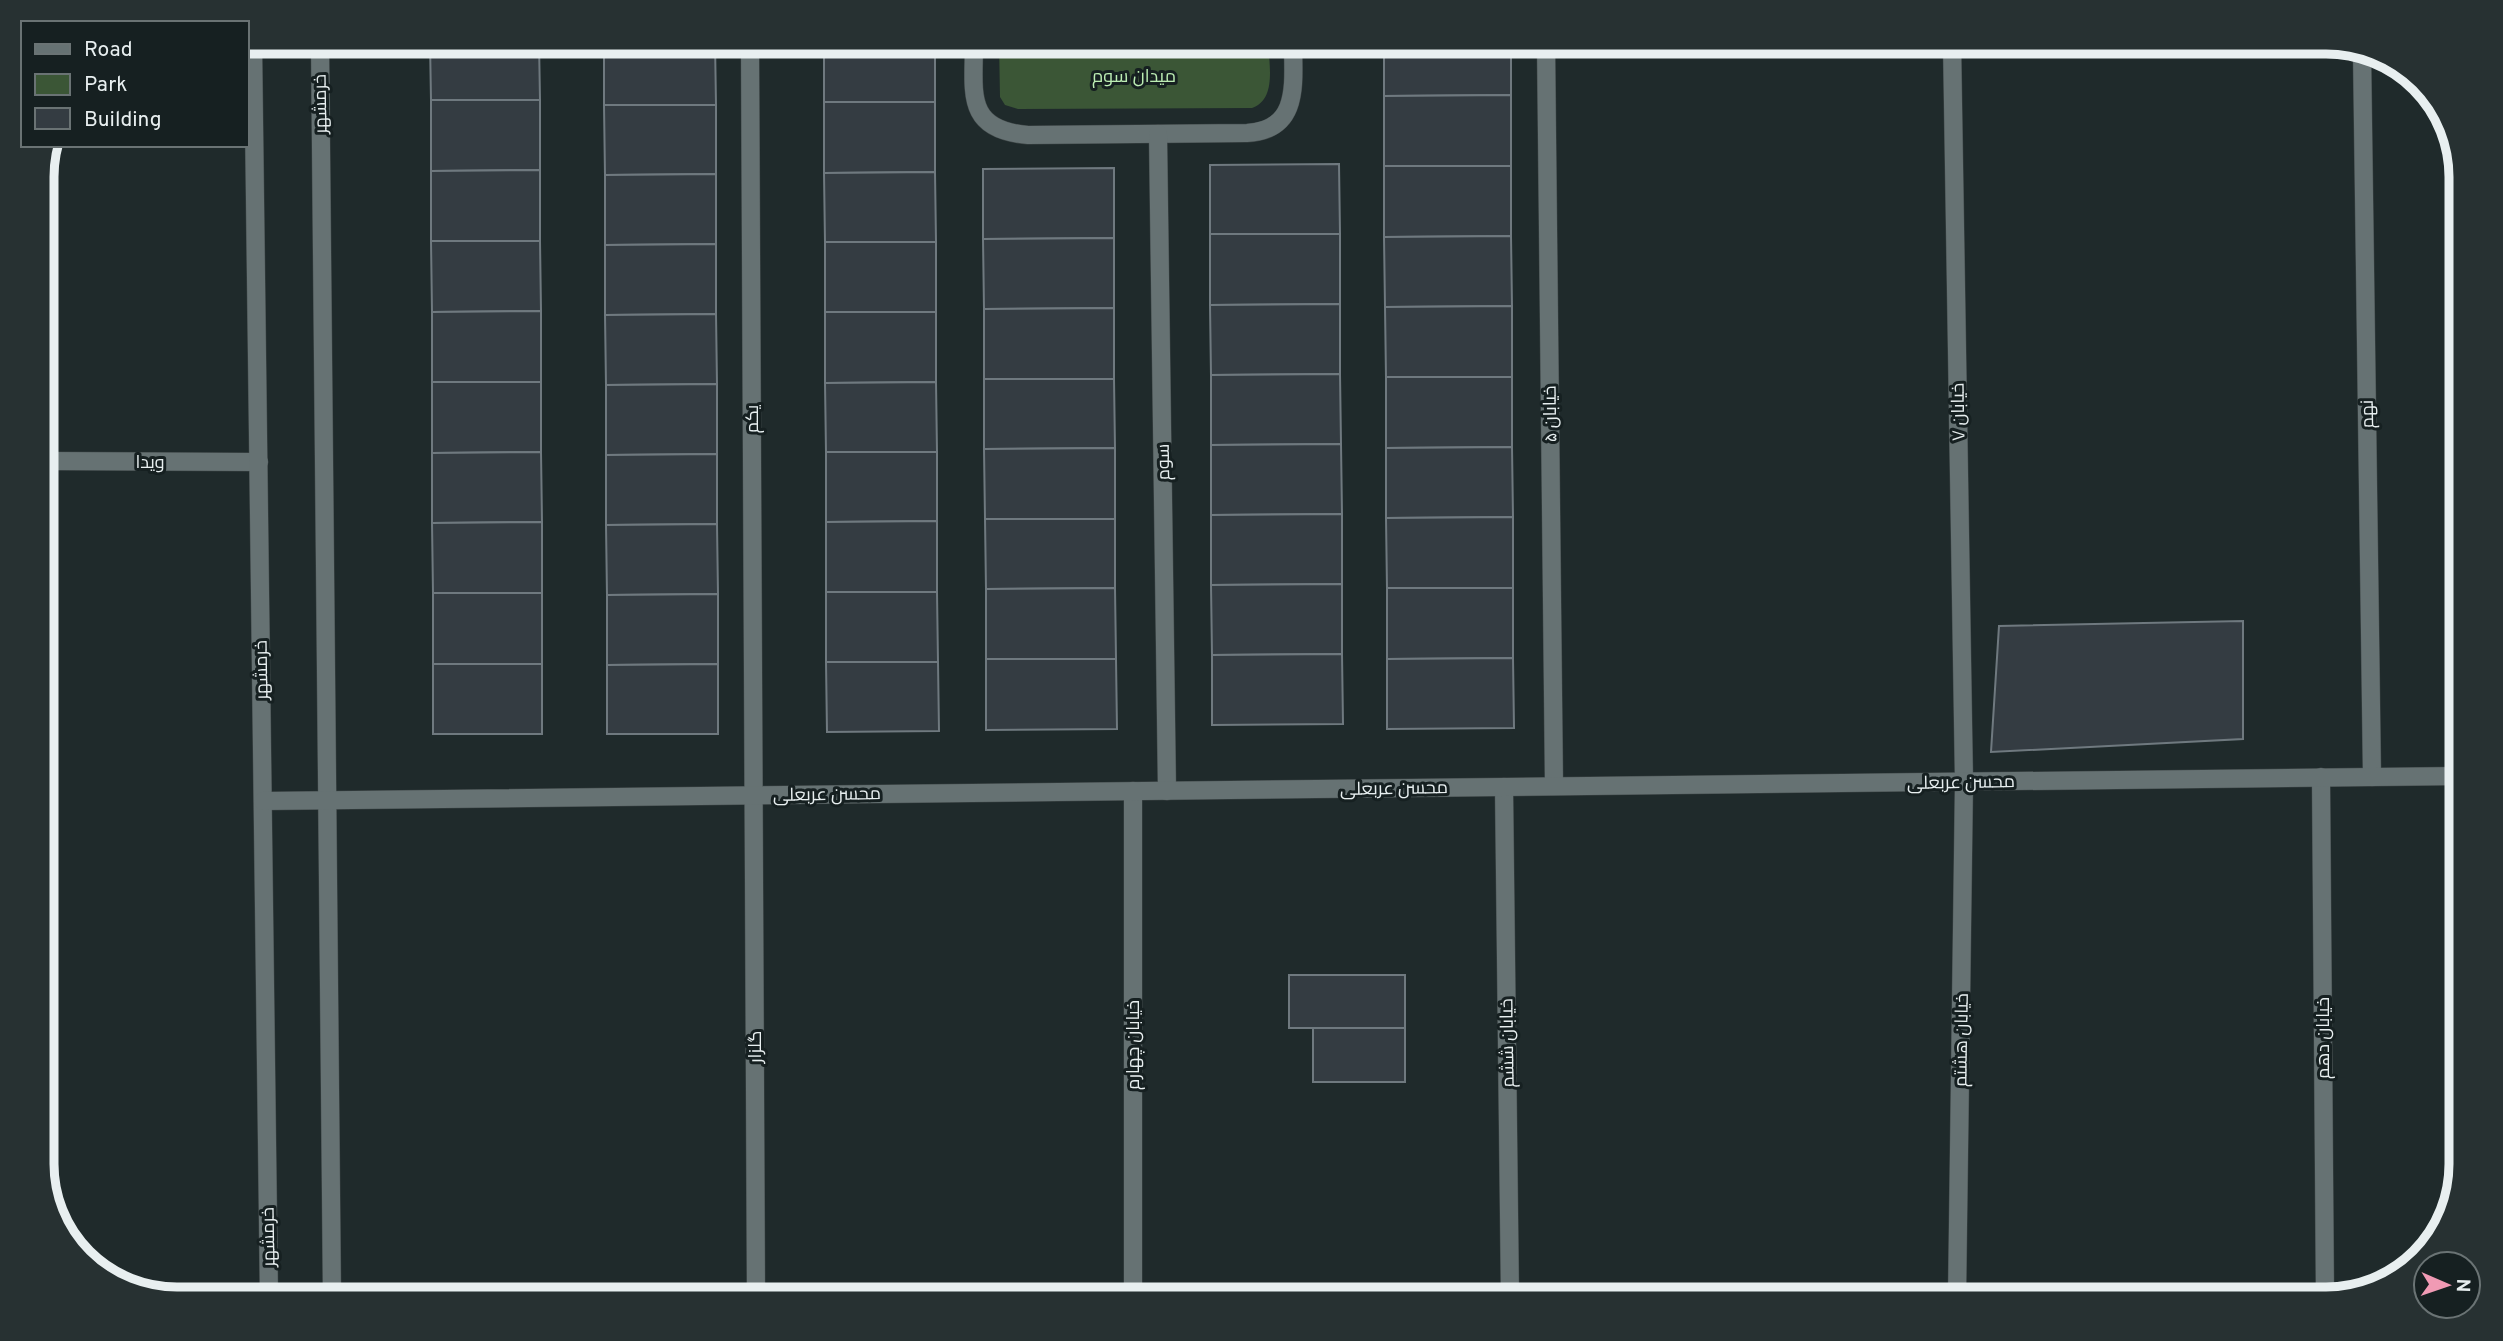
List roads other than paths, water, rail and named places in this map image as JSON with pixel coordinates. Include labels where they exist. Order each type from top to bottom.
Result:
[{"type":"street","points":[[974,55],[974,93],[981,116],[1002,132],[1028,135],[1258,133],[1277,123],[1285,115],[1293,94],[1293,54]]},
{"type":"street","name":"خیابان ۵","points":[[1546,54],[1554,786]]},
{"type":"street","name":"خیابان ۷","points":[[1952,54],[1964,782]]},
{"type":"street","name":"خرمشهر","points":[[253,55],[269,1287]]},
{"type":"street","name":"خرمشهر","points":[[320,55],[332,1287]]},
{"type":"street","name":"یکم","points":[[750,55],[754,795]]},
{"type":"street","name":"نهم","points":[[2362,60],[2372,777]]},
{"type":"street","name":"سوم","points":[[1158,134],[1167,790]]},
{"type":"street","name":"ویدا","points":[[55,461],[259,462]]},
{"type":"street","name":"محسن عربعلی","points":[[263,801],[2449,776]]},
{"type":"street","name":"خیابان دهم","points":[[2320,777],[2325,1287]]},
{"type":"street","name":"خیابان هشتم","points":[[1958,1287],[1964,782]]},
{"type":"street","name":"خیابان ششم","points":[[1504,787],[1510,1287]]},
{"type":"street","name":"خیابان چهارم","points":[[1133,791],[1133,1287]]},
{"type":"street","name":"گلزار","points":[[754,795],[756,1287]]},
{"type":"park label","name":"میدان سوم","points":[[1134,76]]}]
